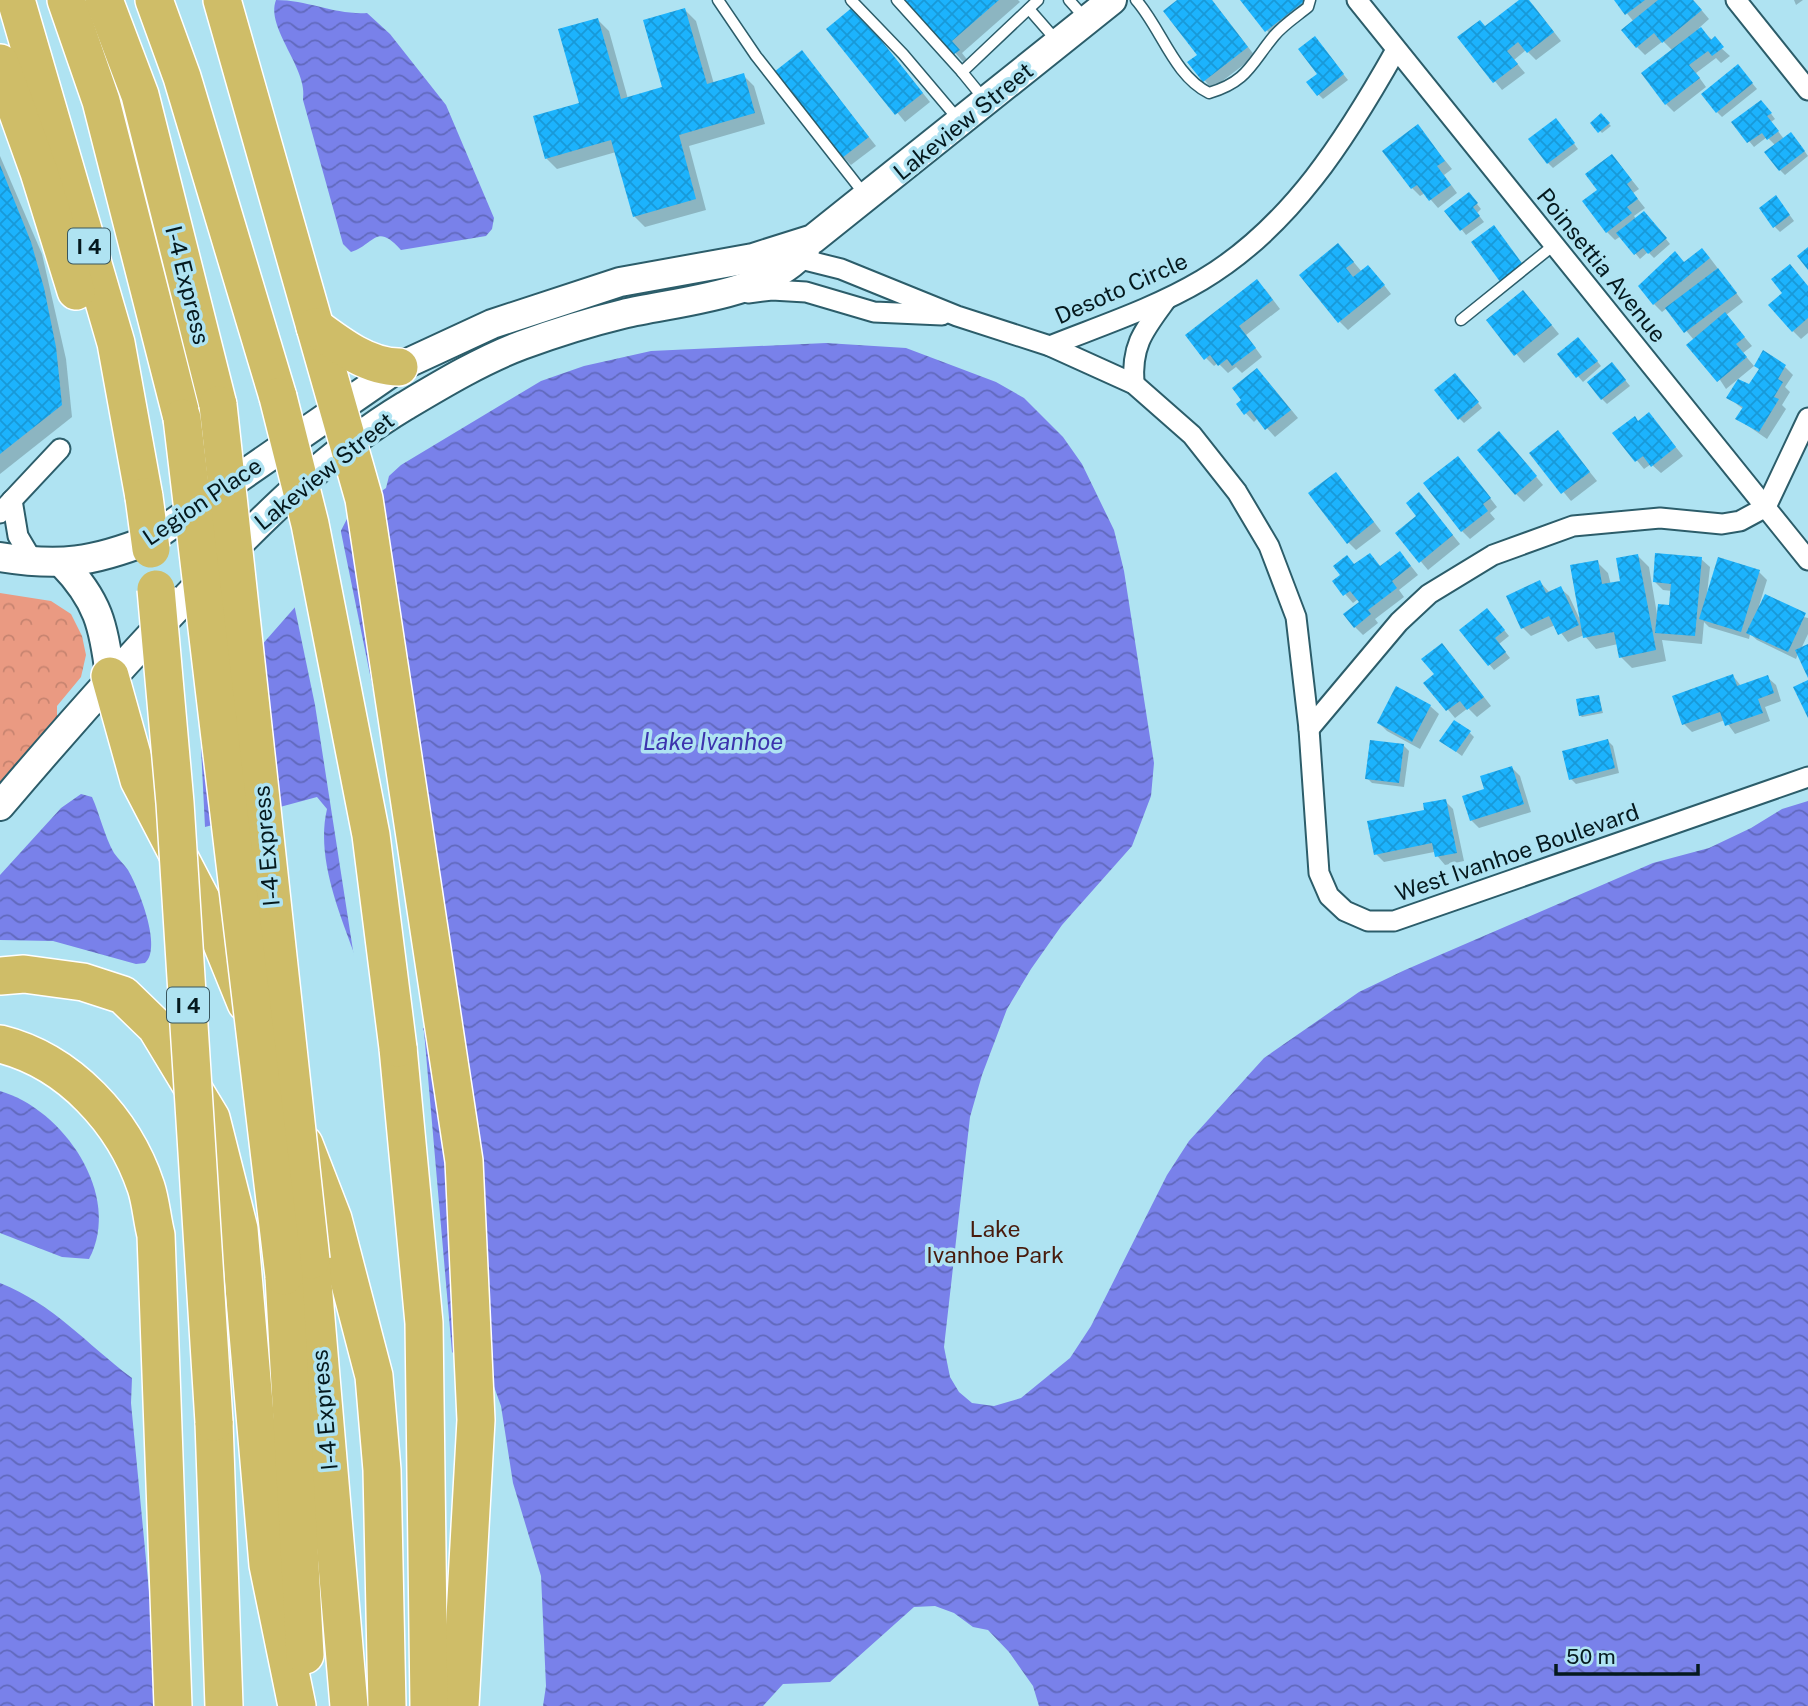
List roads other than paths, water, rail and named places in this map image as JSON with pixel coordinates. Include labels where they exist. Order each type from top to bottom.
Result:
[{"type":"highway","name":"I 4","points":[[16,0],[116,343],[137,500],[151,549],[176,803],[214,1422],[224,1706]]},
{"type":"highway","name":"I-4 Express","points":[[66,0],[101,101],[182,418],[297,1268],[349,1706]]},
{"type":"highway","name":"I-4 Express","points":[[104,0],[140,94],[218,405],[256,731],[276,958],[297,1268],[308,1706]]},
{"type":"highway","points":[[153,0],[182,77],[278,397],[310,524],[371,835],[398,1048],[424,1323],[429,1706]]},
{"type":"highway","points":[[180,0],[187,34],[182,77]]},
{"type":"highway","points":[[222,0],[364,499],[464,1161],[475,1420],[460,1706]]},
{"type":"highway","points":[[0,63],[68,264],[122,484],[137,500]]},
{"type":"highway","points":[[315,327],[335,342],[371,361],[386,367],[399,367]]},
{"type":"highway","points":[[110,676],[139,780],[213,922],[333,1219],[349,1276],[374,1376],[383,1483],[387,1706]]},
{"type":"highway","points":[[0,976],[24,974],[83,982],[123,995],[156,1027],[211,1118],[239,1229],[268,1565],[297,1706]]},
{"type":"highway","points":[[0,1044],[16,1048],[51,1065],[81,1087],[128,1146],[146,1188],[156,1236],[173,1706]]},
{"type":"street","name":"Lakeview Street","points":[[0,806],[110,676],[259,522],[348,446],[404,407],[522,346],[620,315],[708,298],[769,276],[1058,43],[1078,10],[1112,0]]},
{"type":"street","name":"Poinsettia Avenue","points":[[1357,0],[1808,560]]},
{"type":"street","points":[[1736,0],[1808,90]]},
{"type":"street","name":"Desoto Circle","points":[[1050,346],[1168,298],[1210,275],[1247,247],[1318,174],[1350,132],[1396,50]]},
{"type":"street","name":"Lakeview Street","points":[[279,449],[399,367],[492,324],[586,291],[654,275],[806,248]]},
{"type":"street","name":"West Ivanhoe Boulevard","points":[[806,248],[841,269],[957,316],[1050,346],[1134,384],[1192,435],[1237,492],[1269,546],[1296,617],[1310,729],[1320,873],[1329,896],[1345,911],[1368,921],[1394,921],[1808,777]]},
{"type":"street","name":"West Ivanhoe Boulevard","points":[[708,298],[772,290],[795,292],[874,313],[957,316]]},
{"type":"street","points":[[1134,384],[1133,362],[1141,333],[1168,298]]},
{"type":"street","points":[[1310,729],[1399,622],[1429,594],[1493,555],[1573,526],[1660,518],[1722,524],[1740,521],[1766,508],[1808,418]]},
{"type":"street","points":[[60,449],[6,506],[18,537],[48,563],[84,585],[97,609],[105,639],[110,676]]},
{"type":"street","name":"Legion Place","points":[[0,558],[48,563],[104,558],[149,540],[279,449]]},
{"type":"lane","points":[[718,0],[756,56],[867,198]]},
{"type":"lane","points":[[850,0],[903,54],[961,122]]},
{"type":"lane","points":[[897,0],[987,102]]},
{"type":"lane","points":[[962,72],[1038,0]]},
{"type":"lane","points":[[1136,0],[1149,14],[1180,66],[1200,88],[1209,93],[1231,86],[1249,72],[1276,33],[1308,6],[1310,0]]},
{"type":"lane","points":[[1029,9],[1058,43]]},
{"type":"lane","points":[[1461,320],[1554,244]]},
{"type":"water","points":[[276,0],[344,12],[367,13],[390,34],[446,105],[494,218],[492,229],[486,236],[401,250],[381,236],[351,252],[343,244],[303,100],[300,75],[276,23]]},
{"type":"water","name":"Lake Ivanhoe","points":[[826,343],[906,348],[996,382],[1024,398],[1063,437],[1082,464],[1114,530],[1124,571],[1154,763],[1151,796],[1132,846],[1062,925],[1007,1009],[982,1075],[970,1117],[944,1347],[950,1377],[959,1392],[972,1403],[994,1406],[1021,1398],[1070,1358],[1091,1326],[1167,1175],[1189,1141],[1264,1058],[1359,992],[1405,970],[1653,863],[1709,848],[1751,828],[1782,809],[1808,801],[1808,1706],[1039,1706],[1033,1686],[1009,1652],[988,1630],[973,1627],[954,1613],[935,1606],[914,1607],[830,1682],[783,1684],[763,1706],[543,1706],[546,1686],[541,1576],[513,1483],[501,1406],[492,1381],[452,1352],[424,1031],[395,986],[354,953],[330,882],[324,845],[327,809],[317,797],[205,827],[200,728],[229,682],[311,589],[350,513],[386,488],[389,476],[401,465],[541,381],[584,366],[651,351]]},
{"type":"water","points":[[81,794],[92,797],[111,846],[128,870],[143,903],[151,945],[150,955],[145,963],[136,964],[53,941],[0,940],[0,875],[61,808]]},
{"type":"water","points":[[0,1091],[23,1101],[45,1116],[65,1135],[81,1158],[92,1182],[98,1208],[98,1234],[89,1259],[62,1257],[0,1233]]},
{"type":"water","points":[[0,1283],[54,1313],[132,1378],[131,1403],[160,1706],[0,1706]]},
{"type":"park label","name":"Lake Ivanhoe Park","points":[[995,1241]]}]
